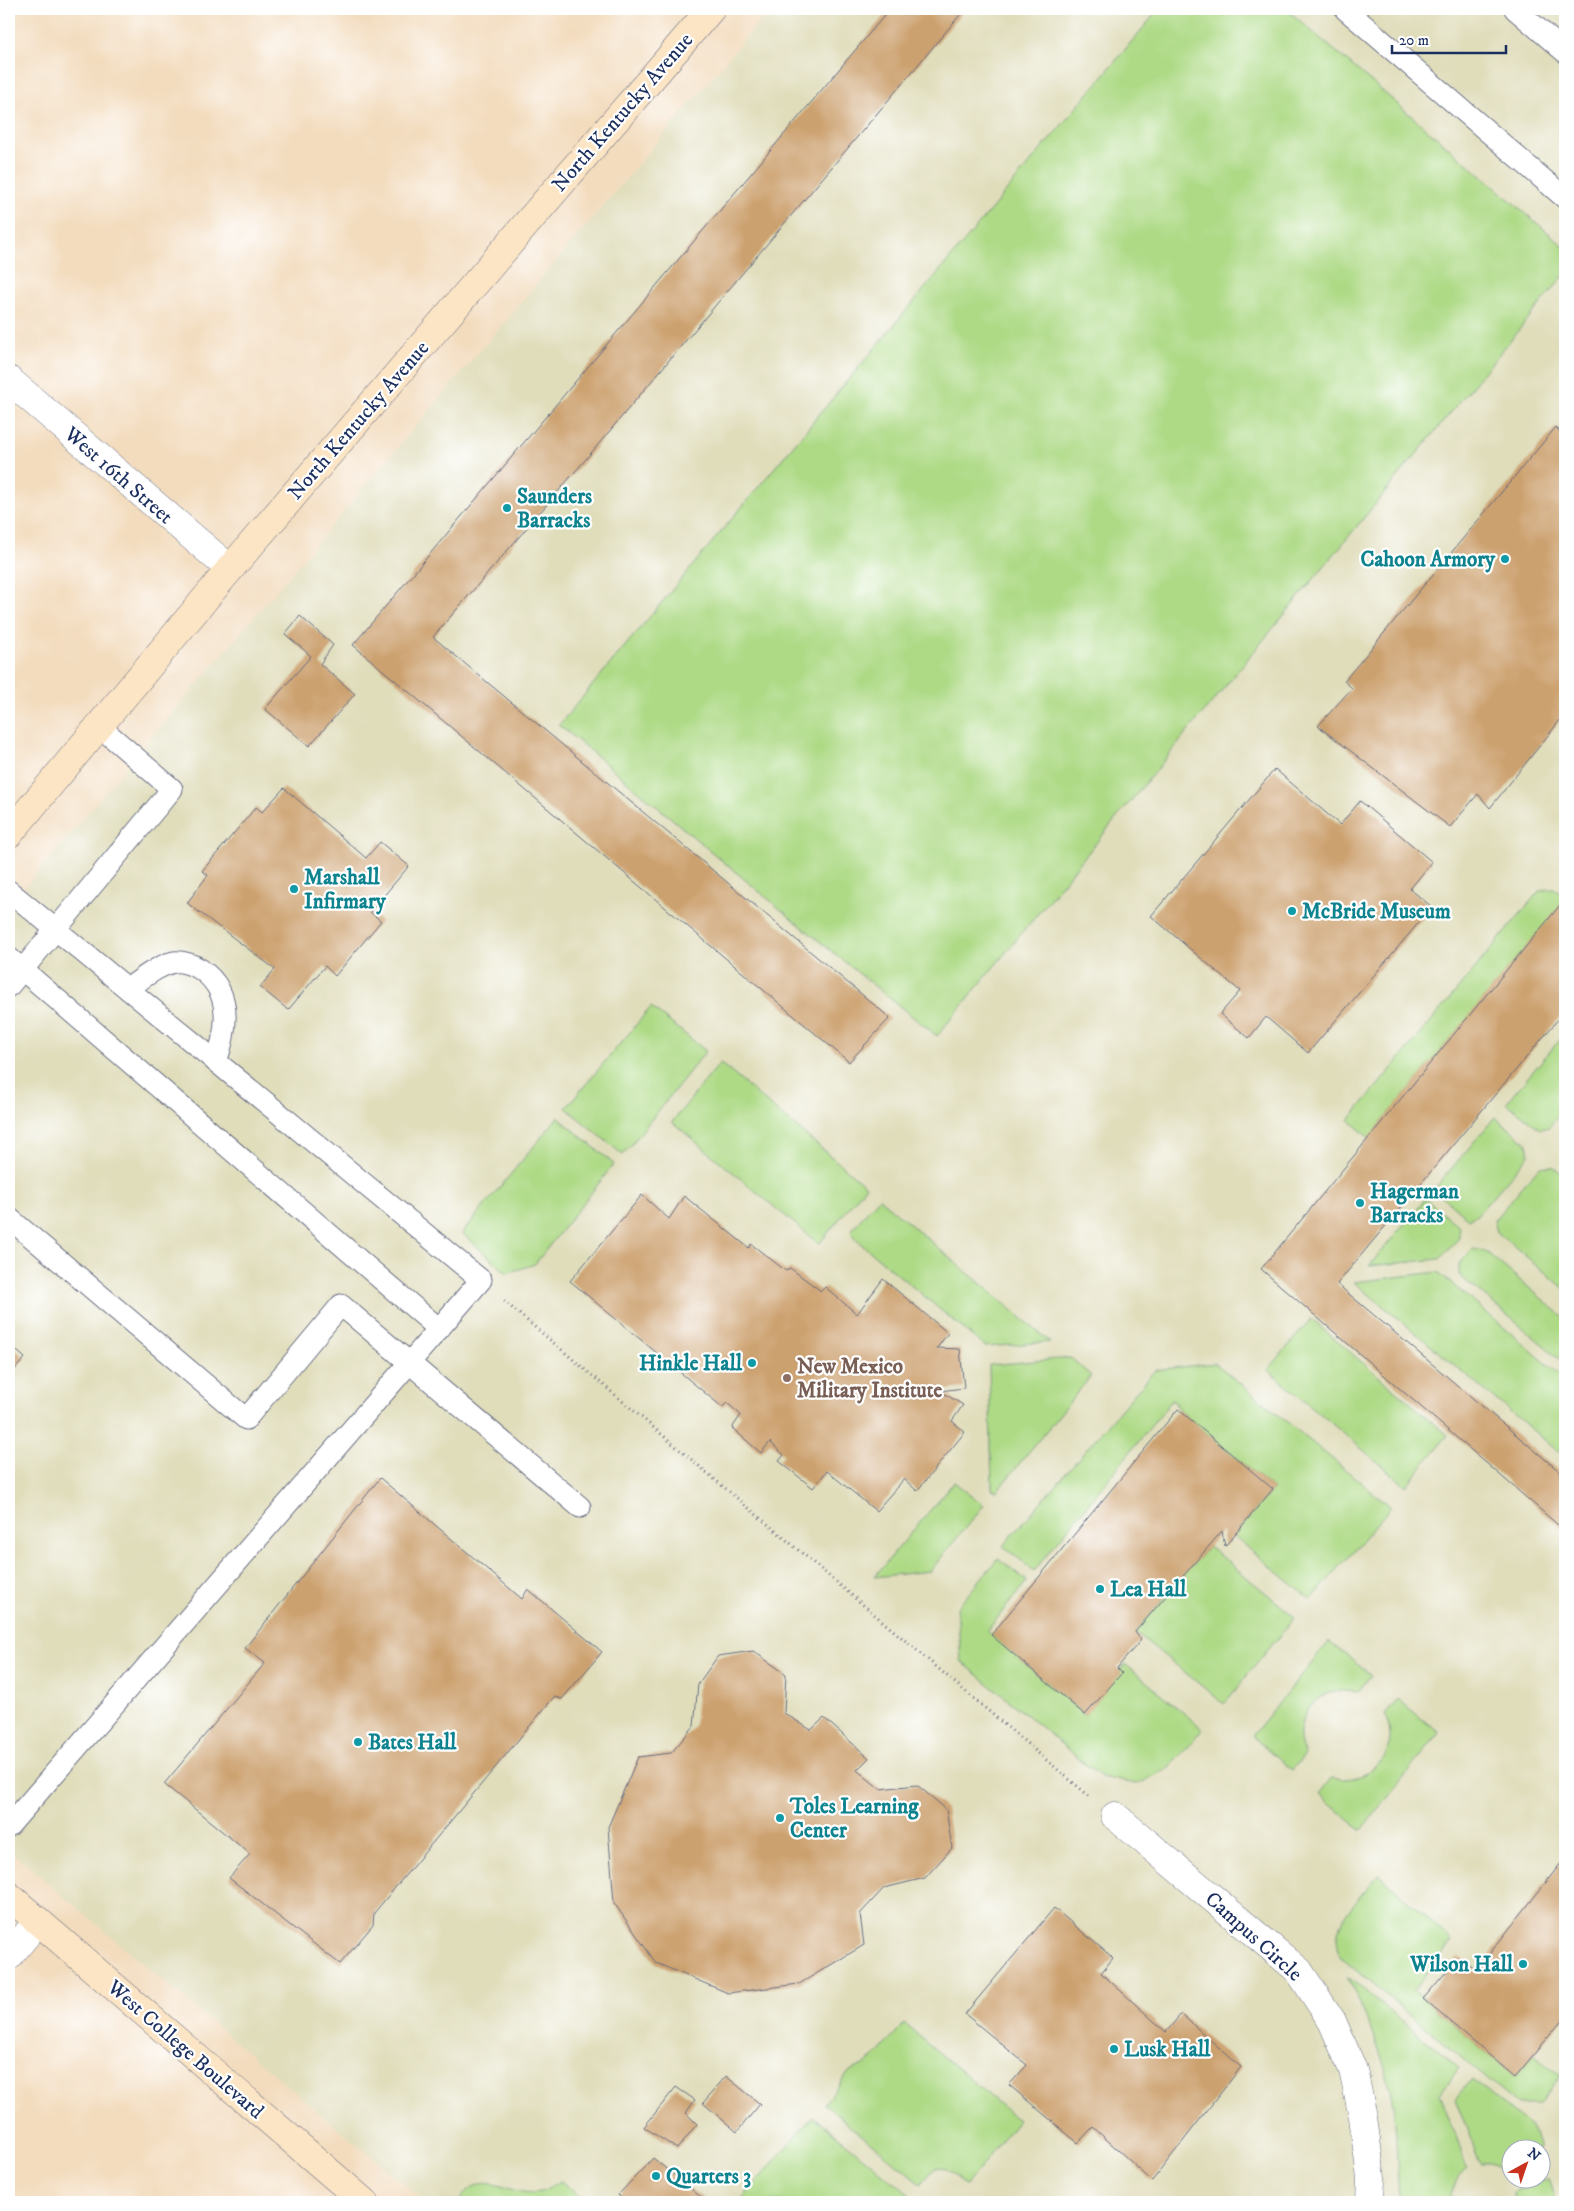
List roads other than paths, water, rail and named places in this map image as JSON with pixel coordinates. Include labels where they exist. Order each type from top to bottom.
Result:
[{"type":"street","name":"North Kentucky Avenue","points":[[9,834],[230,569],[711,9]]},
{"type":"street","name":"West 16th Street","points":[[9,380],[230,569]]},
{"type":"street","name":"Campus Circle","points":[[1116,1816],[1299,1971],[1332,2021],[1352,2070],[1364,2117],[1371,2178],[1370,2202]]},
{"type":"street","name":"West College Boulevard","points":[[9,1896],[364,2202]]},
{"type":"street","points":[[9,1956],[38,1921]]},
{"type":"lane","points":[[1345,9],[1565,198]]},
{"type":"lane","points":[[1515,9],[1565,52]]},
{"type":"lane","points":[[99,726],[172,789],[56,930],[13,971],[439,1329]]},
{"type":"lane","points":[[9,891],[481,1280],[9,1826]]},
{"type":"lane","points":[[128,989],[144,977],[176,962],[194,965],[209,975],[222,994],[226,1012],[224,1039],[216,1062]]},
{"type":"lane","points":[[9,1218],[246,1419],[341,1305],[580,1507]]},
{"type":"place","name":"Saunders Barracks","points":[[507,508]]},
{"type":"place","name":"Cahoon Armory","points":[[1505,559]]},
{"type":"place","name":"Marshall Infirmary","points":[[294,889]]},
{"type":"place","name":"McBride Museum","points":[[1292,911]]},
{"type":"place","name":"Hagerman Barracks","points":[[1360,1203]]},
{"type":"place","name":"Hinkle Hall","points":[[752,1363]]},
{"type":"place","name":"New Mexico Military Institute","points":[[787,1378]]},
{"type":"place","name":"Lea Hall","points":[[1100,1589]]},
{"type":"place","name":"Bates Hall","points":[[358,1742]]},
{"type":"place","name":"Toles Learning Center","points":[[780,1818]]},
{"type":"place","name":"Wilson Hall","points":[[1523,1964]]},
{"type":"place","name":"Lusk Hall","points":[[1114,2049]]},
{"type":"place","name":"Quarters 3","points":[[656,2176]]}]
